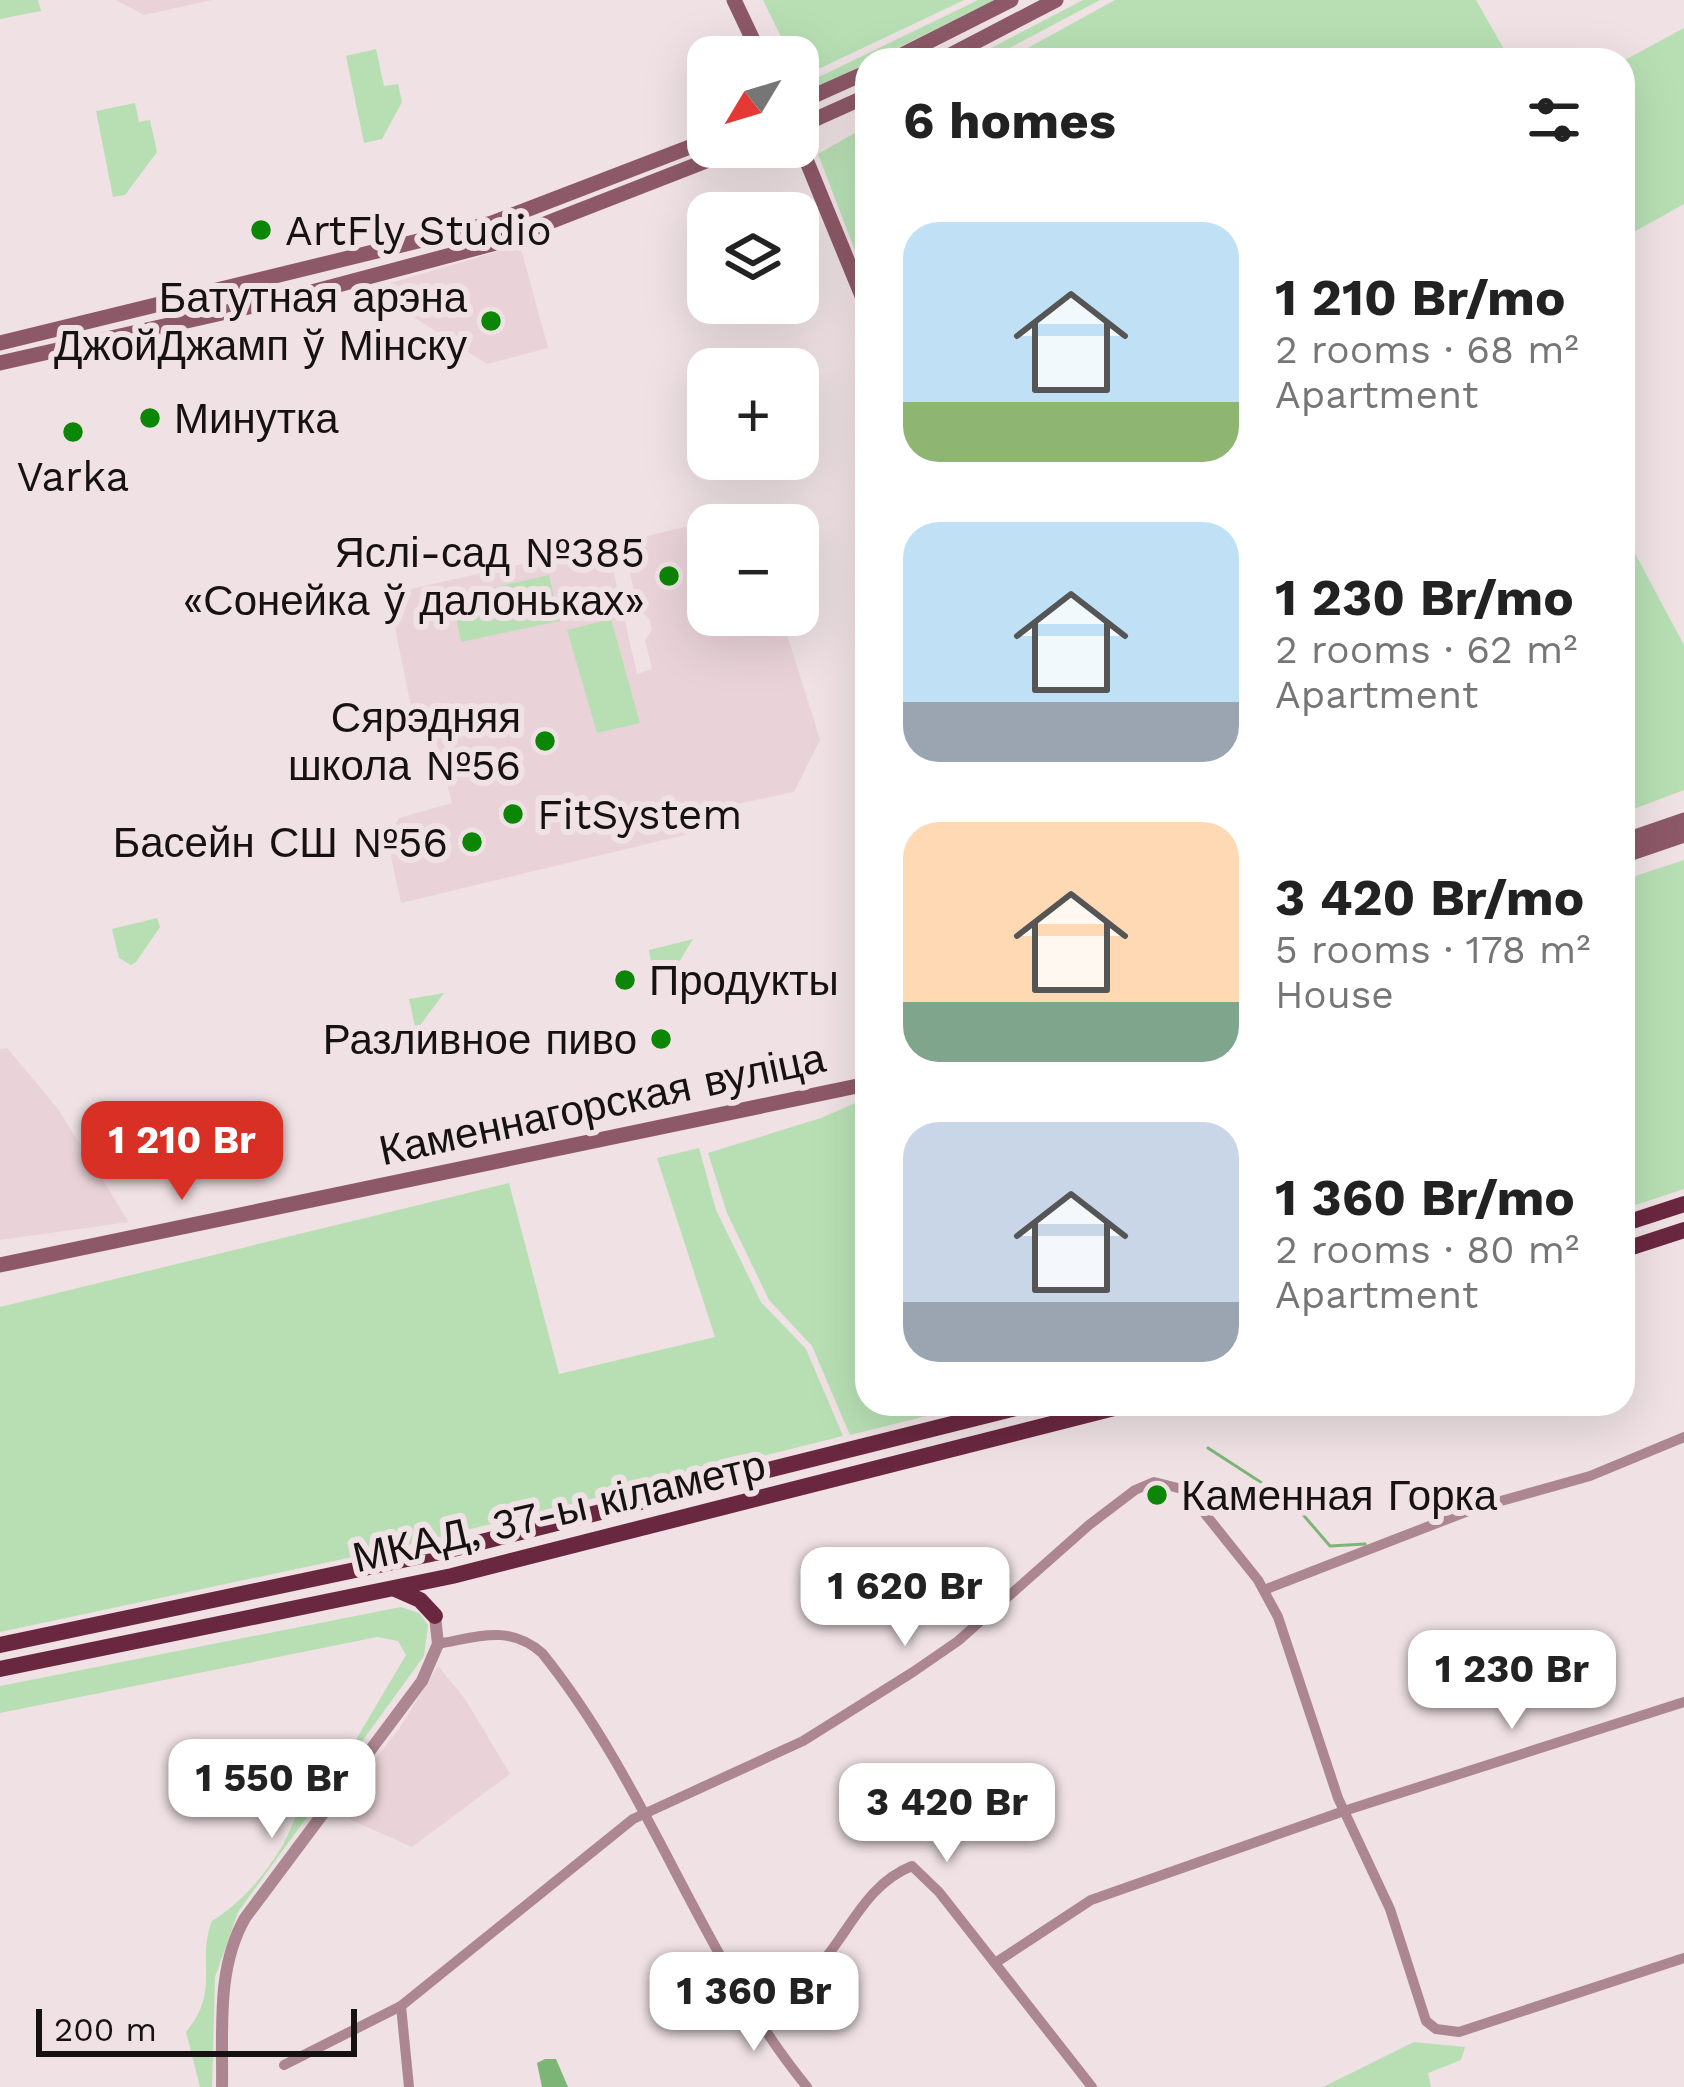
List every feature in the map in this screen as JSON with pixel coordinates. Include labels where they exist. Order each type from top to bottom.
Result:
[{"type":"highway","points":[[1635,1220],[1684,1204]]},
{"type":"highway","points":[[1635,1246],[1684,1230]]},
{"type":"highway","name":"МКАД, 37-ы кіламетр","points":[[0,1645],[445,1551],[984,1416]]},
{"type":"highway","name":"МКАД, 37-ы кіламетр","points":[[0,1669],[452,1576],[1083,1416]]},
{"type":"highway","points":[[435,1616],[437,1595],[452,1576]]},
{"type":"highway","points":[[394,1589],[420,1600],[435,1616]]},
{"type":"main road","points":[[734,0],[751,36]]},
{"type":"main road","points":[[916,48],[1011,0]]},
{"type":"main road","points":[[964,48],[1056,0]]},
{"type":"main road","points":[[819,94],[855,77]]},
{"type":"main road","points":[[819,118],[855,101]]},
{"type":"main road","points":[[0,344],[407,247],[551,202],[687,148]]},
{"type":"main road","points":[[0,363],[496,243],[688,168]]},
{"type":"main road","points":[[810,168],[855,279]]},
{"type":"main road","points":[[407,247],[411,265]]},
{"type":"main road","points":[[1635,837],[1684,820]]},
{"type":"main road","points":[[1635,852],[1684,835]]},
{"type":"main road","name":"Каменнагорская вуліца","points":[[0,1264],[855,1086]]},
{"type":"street","points":[[1264,1590],[1476,1508],[1589,1476],[1684,1437]]},
{"type":"street","points":[[284,2065],[401,2006],[611,1834],[644,1814],[803,1741],[858,1709],[958,1641],[1089,1526],[1135,1490],[1154,1482],[1186,1490],[1264,1590],[1289,1643],[1431,2025],[1459,2032],[1684,1958]]},
{"type":"street","points":[[222,2087],[224,1982],[237,1931],[422,1681],[438,1644],[435,1616]]},
{"type":"street","points":[[438,1644],[504,1632],[520,1636],[557,1672],[644,1814],[743,1992],[807,2087]]},
{"type":"street","points":[[995,1963],[1091,1900],[1349,1809],[1684,1702]]},
{"type":"street","points":[[743,1992],[785,1992],[804,1980],[877,1887],[913,1866],[1091,2087]]},
{"type":"street","points":[[401,2006],[409,2087]]},
{"type":"shaded area","points":[[0,0],[38,0],[41,11],[0,19]]},
{"type":"shaded area","points":[[116,0],[212,0],[144,15]]},
{"type":"shaded area","points":[[763,0],[964,0],[855,48],[819,69],[819,36],[781,36]]},
{"type":"shaded area","points":[[978,0],[995,0],[897,48],[879,48]]},
{"type":"shaded area","points":[[1083,0],[1100,0],[1010,48],[991,48]]},
{"type":"shaded area","points":[[1115,0],[1476,0],[1503,48],[1028,48]]},
{"type":"shaded area","points":[[1684,28],[1684,204],[1635,231],[1635,55]]},
{"type":"shaded area","points":[[376,49],[384,86],[398,84],[402,102],[382,139],[364,143],[346,56]]},
{"type":"shaded area","points":[[855,60],[855,69],[819,87],[819,77]]},
{"type":"shaded area","points":[[135,103],[139,122],[150,120],[157,152],[125,195],[113,197],[96,111]]},
{"type":"shaded area","points":[[855,133],[855,251],[819,153]]},
{"type":"shaded area","points":[[520,245],[548,348],[487,364],[370,289]]},
{"type":"shaded area","name":"Сярэдняя школа №56","points":[[687,526],[687,636],[788,636],[820,740],[794,792],[689,814],[693,833],[401,903],[387,837],[399,818],[452,803],[430,718],[414,721],[388,594],[598,547],[612,565],[637,674],[652,669],[645,640],[652,630],[649,618],[638,610],[623,542]]},
{"type":"shaded area","points":[[1635,553],[1684,645],[1684,790],[1635,808]]},
{"type":"shaded area","points":[[549,575],[560,621],[461,642],[452,597]]},
{"type":"shaded area","points":[[611,619],[640,723],[597,733],[567,630]]},
{"type":"shaded area","points":[[1684,860],[1684,1189],[1635,1205],[1635,876]]},
{"type":"shaded area","points":[[157,918],[160,927],[136,962],[131,965],[119,958],[112,929]]},
{"type":"shaded area","points":[[693,939],[671,975],[653,974],[649,950]]},
{"type":"shaded area","points":[[444,993],[416,1031],[409,999]]},
{"type":"shaded area","points":[[7,1048],[58,1109],[129,1222],[0,1240],[0,1049]]},
{"type":"shaded area","points":[[855,1103],[855,1416],[927,1416],[850,1435],[812,1346],[769,1300],[727,1213],[708,1153]]},
{"type":"shaded area","points":[[699,1148],[716,1210],[761,1302],[806,1349],[843,1436],[395,1548],[0,1632],[0,1307],[509,1183],[559,1374],[715,1337],[657,1158]]},
{"type":"shaded area","points":[[401,1607],[419,1613],[428,1625],[424,1656],[238,1912],[215,1977],[212,2087],[200,2087],[186,2032],[203,2003],[212,1921],[245,1895],[274,1859],[295,1818],[301,1778],[320,1756],[354,1743],[406,1655],[398,1641],[377,1637],[0,1713],[0,1686]]},
{"type":"shaded area","points":[[438,1666],[465,1699],[510,1774],[412,1847],[349,1819],[351,1811],[338,1805],[399,1729]]},
{"type":"shaded area","points":[[1414,2042],[1465,2047],[1461,2060],[1428,2073],[1431,2087],[1323,2087]]},
{"type":"shaded area","points":[[556,2059],[568,2087],[542,2087],[537,2063]]},
{"type":"waterway","points":[[1208,1448],[1293,1503],[1330,1546],[1365,1544]]},
{"type":"place","name":"ArtFly Studio","points":[[261,230]]},
{"type":"place","name":"Батутная арэна ДжойДжамп ў Мінску","points":[[491,321]]},
{"type":"place","name":"Минутка","points":[[150,418]]},
{"type":"place","name":"Varka","points":[[73,432]]},
{"type":"place","name":"Яслі-сад №385 «Сонейка ў далоньках»","points":[[669,576]]},
{"type":"place","name":"Сярэдняя школа №56","points":[[545,741]]},
{"type":"place","name":"FitSystem","points":[[513,814]]},
{"type":"place","name":"Басейн СШ №56","points":[[472,842]]},
{"type":"place","name":"Продукты","points":[[625,980]]},
{"type":"place","name":"Разливное пиво","points":[[661,1039]]},
{"type":"place","name":"Каменная Горка","points":[[1157,1495]]}]
